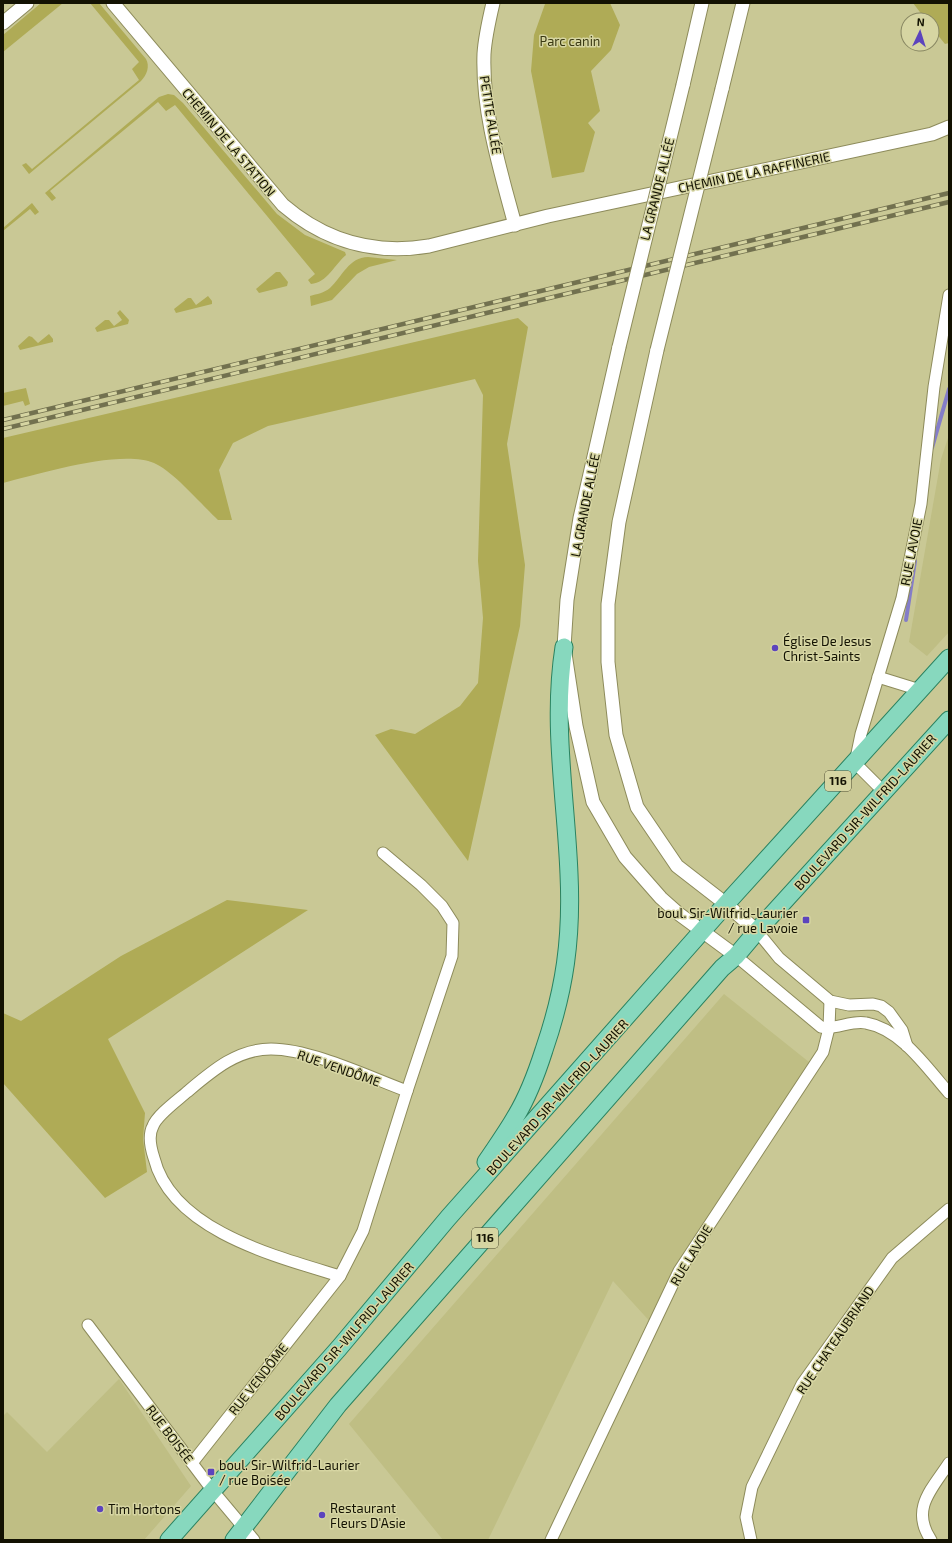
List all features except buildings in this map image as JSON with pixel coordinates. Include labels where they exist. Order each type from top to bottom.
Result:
[{"type":"main road","points":[[448,1218],[517,1116],[537,1072],[555,1019],[566,969],[570,925],[569,874],[559,735],[559,677],[564,647]]},
{"type":"main road","name":"BOULEVARD SIR-WILFRID-LAURIER","points":[[169,1540],[339,1348],[448,1218],[704,932],[726,904],[949,658]]},
{"type":"main road","name":"BOULEVARD SIR-WILFRID-LAURIER","points":[[244,1536],[338,1405],[722,968],[736,956],[949,720]]},
{"type":"street","points":[[3,23],[27,3]]},
{"type":"street","name":"CHEMIN DE LA STATION","points":[[113,3],[283,205],[318,231],[338,240],[370,248]]},
{"type":"street","name":"PETITE ALLÉE","points":[[493,3],[487,29],[484,52],[484,79],[492,141],[515,225]]},
{"type":"street","name":"LA GRANDE ALLÉE","points":[[702,3],[619,347],[580,518],[567,600],[564,647],[576,726],[593,802],[624,857],[660,898],[736,956]]},
{"type":"street","points":[[743,3],[657,350],[619,522],[608,604],[608,662],[616,735],[637,807],[677,866],[726,904],[757,931],[779,958],[830,1001],[850,1005],[873,1004],[881,1006],[896,1020],[902,1030],[907,1047]]},
{"type":"street","name":"CHEMIN DE LA RAFFINERIE","points":[[370,248],[391,249],[420,247],[949,129]]},
{"type":"street","name":"RUE LAVOIE","points":[[854,763],[902,598],[921,504],[934,387],[949,295]]},
{"type":"street","points":[[878,677],[920,690]]},
{"type":"street","points":[[854,763],[884,792]]},
{"type":"street","name":"RUE VENDÔME","points":[[192,1463],[340,1276],[363,1231],[407,1091],[452,956],[453,923],[442,906],[421,885],[383,853]]},
{"type":"street","points":[[736,956],[821,1027],[829,1028],[852,1022],[865,1022],[878,1026],[891,1033],[907,1047],[949,1093]]},
{"type":"street","name":"RUE LAVOIE","points":[[551,1540],[679,1271],[823,1052],[829,1028],[830,1001]]},
{"type":"street","name":"RUE VENDÔME","points":[[340,1276],[260,1251],[217,1231],[183,1206],[156,1169],[151,1136],[153,1125],[174,1103],[203,1078],[227,1062],[246,1052],[271,1049],[298,1052],[407,1091]]},
{"type":"street","name":"RUE CHATEAUBRIAND","points":[[752,1540],[746,1517],[752,1486],[802,1384],[892,1258],[949,1209]]},
{"type":"street","name":"RUE BOISÉE","points":[[88,1326],[192,1463],[244,1536]]},
{"type":"street","points":[[931,1540],[925,1531],[921,1517],[922,1509],[928,1495],[949,1463]]},
{"type":"shaded area","points":[[949,435],[949,632],[927,656],[909,642],[941,459]]},
{"type":"shaded area","points":[[724,994],[814,1066],[679,1271],[654,1326],[613,1281],[488,1540],[443,1540],[349,1424]]},
{"type":"shaded area","points":[[119,1379],[191,1486],[144,1540],[3,1540],[3,1416],[7,1412],[47,1452]]},
{"type":"green space","points":[[41,3],[63,3],[3,52],[3,35]]},
{"type":"green space","points":[[90,3],[99,3],[146,59],[148,67],[145,76],[141,81],[29,174],[22,165],[26,163],[32,169],[139,80],[132,69],[139,62]]},
{"type":"green space","name":"Parc canin","points":[[610,3],[620,25],[611,50],[591,71],[600,111],[588,123],[595,132],[584,172],[552,178],[531,71],[534,35],[545,4]]},
{"type":"green space","points":[[913,3],[949,3],[949,43],[945,44],[940,38],[940,12],[920,12]]},
{"type":"green space","points":[[168,94],[174,95],[183,103],[277,214],[305,235],[345,252],[346,255],[326,277],[317,283],[311,284],[308,280],[315,274],[175,105],[166,111],[158,102],[50,191],[56,198],[52,201],[45,193],[159,97]]},
{"type":"green space","points":[[32,203],[39,212],[35,215],[30,209],[3,231],[3,228]]},
{"type":"green space","points":[[368,257],[397,260],[369,267],[357,274],[332,300],[311,306],[310,296],[328,290],[346,268],[356,260]]},
{"type":"green space","points":[[276,272],[280,272],[288,282],[287,286],[259,293],[256,289]]},
{"type":"green space","points":[[208,296],[212,301],[212,304],[176,313],[174,309],[188,298],[191,298],[196,305]]},
{"type":"green space","points":[[120,310],[129,320],[128,324],[97,332],[95,328],[105,320],[109,320],[114,326],[122,320],[117,313]]},
{"type":"green space","points":[[518,318],[528,327],[507,444],[525,565],[520,626],[468,861],[375,735],[391,729],[415,734],[460,706],[478,683],[483,618],[478,561],[483,395],[475,379],[268,426],[233,443],[219,470],[232,520],[218,520],[170,473],[154,463],[139,459],[121,459],[79,464],[3,483],[3,438]]},
{"type":"green space","points":[[49,334],[53,339],[53,342],[20,350],[18,346],[29,336],[38,343]]},
{"type":"green space","points":[[26,388],[30,404],[25,406],[23,401],[3,406],[3,393]]},
{"type":"green space","points":[[227,900],[308,910],[108,1039],[145,1113],[143,1139],[147,1172],[105,1198],[3,1083],[3,1013],[21,1021],[121,956]]},
{"type":"waterway","points":[[932,448],[949,389]]},
{"type":"waterway","points":[[906,620],[915,561]]},
{"type":"railway","points":[[3,420],[949,193]]},
{"type":"railway","points":[[3,429],[949,202]]},
{"type":"place","name":"Église De Jesus Christ-Saints","points":[[775,648]]},
{"type":"place","name":"boul. Sir-Wilfrid-Laurier / rue Lavoie","points":[[806,920]]},
{"type":"place","name":"boul. Sir-Wilfrid-Laurier / rue Boisée","points":[[211,1472]]},
{"type":"place","name":"Tim Hortons","points":[[100,1509]]},
{"type":"place","name":"Restaurant Fleurs D'Asie","points":[[322,1515]]}]
